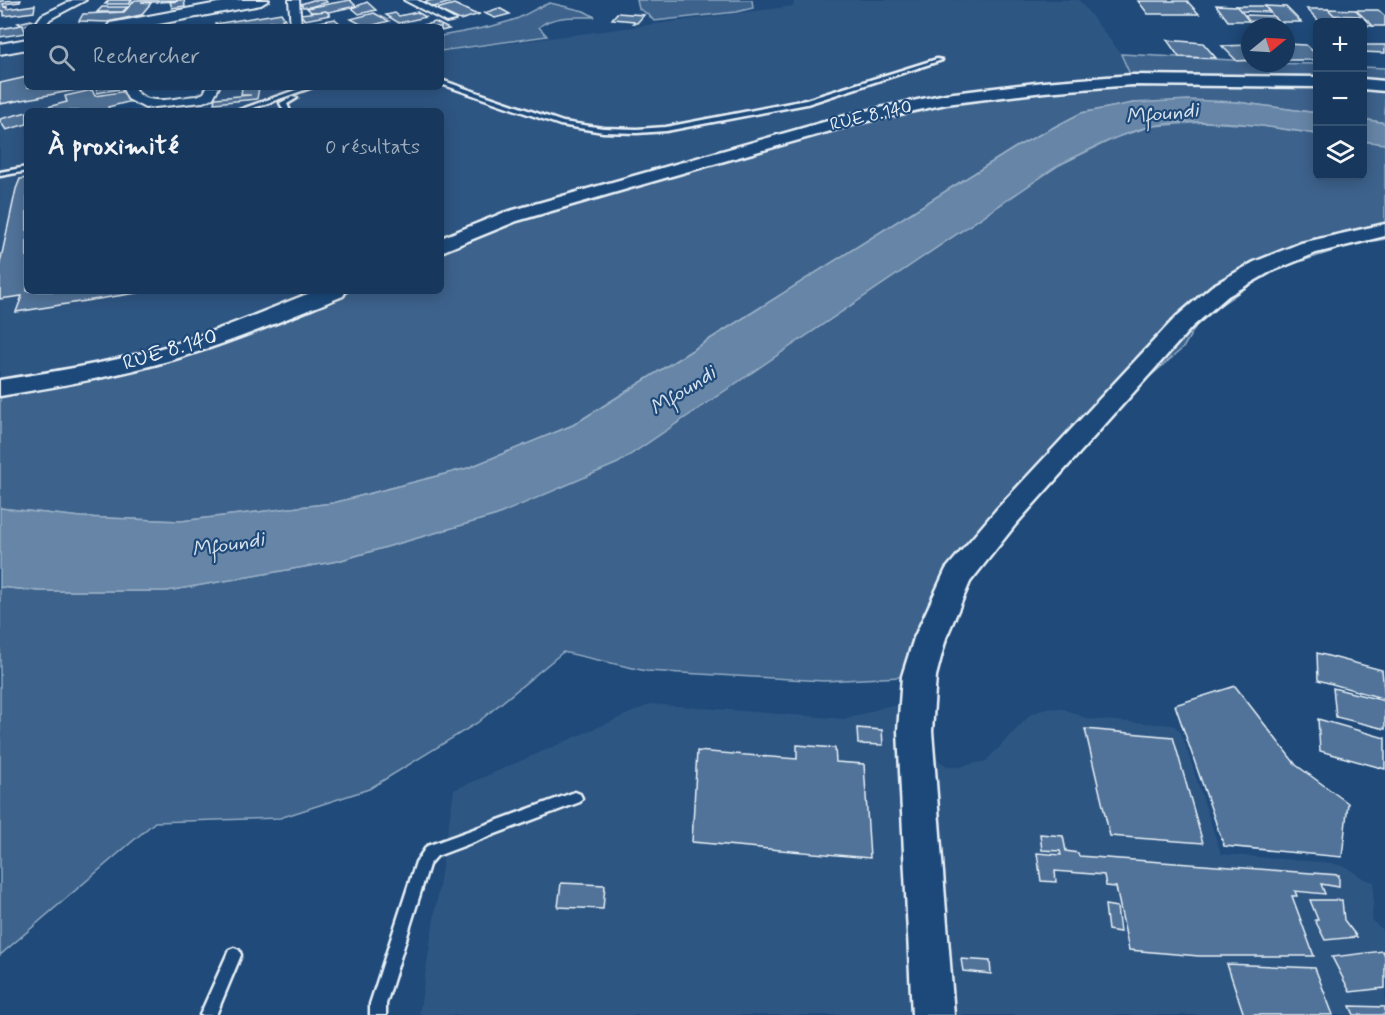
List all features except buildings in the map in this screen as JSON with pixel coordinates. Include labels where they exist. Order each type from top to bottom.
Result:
[{"type":"main road","points":[[132,24],[261,0]]},
{"type":"main road","points":[[0,49],[24,45]]},
{"type":"main road","name":"RUE 8.140","points":[[444,245],[510,217],[668,171],[856,118],[946,99],[1044,87],[1132,80],[1313,82]]},
{"type":"main road","points":[[1367,84],[1385,86]]},
{"type":"main road","points":[[933,1015],[915,731],[919,676],[927,648],[957,577],[1006,517],[1184,322],[1220,291],[1262,267],[1309,248],[1385,230]]},
{"type":"main road","name":"RUE 8.140","points":[[0,388],[71,377],[142,361],[327,294]]},
{"type":"street","points":[[40,24],[46,17],[81,0]]},
{"type":"street","points":[[294,0],[296,24]]},
{"type":"street","points":[[409,0],[450,20]]},
{"type":"street","points":[[129,90],[132,96],[145,104],[199,99],[209,95],[212,90]]},
{"type":"lane","points":[[444,83],[562,124],[603,130],[637,131],[666,129],[807,102],[939,60]]},
{"type":"lane","points":[[248,108],[302,90]]},
{"type":"lane","points":[[286,108],[283,103],[306,90]]},
{"type":"lane","points":[[0,174],[24,170]]},
{"type":"lane","points":[[378,1015],[378,1004],[423,862],[432,851],[575,798]]},
{"type":"lane","points":[[208,1015],[234,954]]},
{"type":"shaded area","points":[[637,0],[752,0],[753,8],[654,21],[639,9]]},
{"type":"shaded area","points":[[793,0],[1079,0],[1121,54],[1132,80],[444,245],[444,108],[152,108],[214,103],[218,90],[444,90],[444,52],[794,6]]},
{"type":"shaded area","points":[[550,3],[584,11],[595,17],[551,20],[539,27],[547,36],[444,51],[444,35],[507,22]]},
{"type":"shaded area","points":[[24,45],[24,90],[100,90],[108,108],[24,108],[24,294],[327,294],[207,339],[0,388],[0,49]]},
{"type":"shaded area","points":[[1121,54],[1241,61],[1241,72],[1295,72],[1295,64],[1313,64],[1313,112],[1237,102],[1133,103],[1081,113],[1016,147],[573,425],[468,468],[333,503],[181,521],[81,517],[0,508],[0,388],[142,361],[327,294],[444,294],[444,245],[510,217],[946,99],[1132,79]]},
{"type":"shaded area","points":[[1367,67],[1385,68],[1385,123],[1367,120]]},
{"type":"shaded area","points":[[1205,122],[1255,125],[1313,133],[1313,180],[1367,180],[1367,142],[1385,144],[1385,239],[1352,245],[1271,271],[1200,319],[1183,348],[1088,430],[957,577],[919,676],[824,681],[646,671],[563,652],[477,723],[369,789],[280,818],[155,822],[0,955],[0,587],[39,591],[167,591],[338,561],[497,515],[1059,165],[1117,137],[1153,126]]},
{"type":"shaded area","points":[[651,704],[846,719],[888,706],[900,706],[923,732],[939,761],[947,766],[959,767],[986,761],[1030,715],[1047,708],[1064,709],[1088,719],[1173,725],[1180,731],[1183,738],[1221,854],[1331,863],[1346,867],[1364,879],[1374,882],[1372,921],[1385,931],[1385,1015],[419,1015],[454,790]]},
{"type":"water","name":"Mfoundi","points":[[1188,100],[1237,102],[1313,112],[1313,133],[1235,123],[1194,122],[1153,126],[1104,142],[1059,165],[618,463],[497,515],[338,561],[167,591],[39,591],[0,587],[0,508],[81,517],[181,521],[333,503],[468,468],[573,425],[1016,147],[1081,113],[1133,103]]},
{"type":"water","points":[[1367,120],[1385,123],[1385,144],[1367,142]]}]
